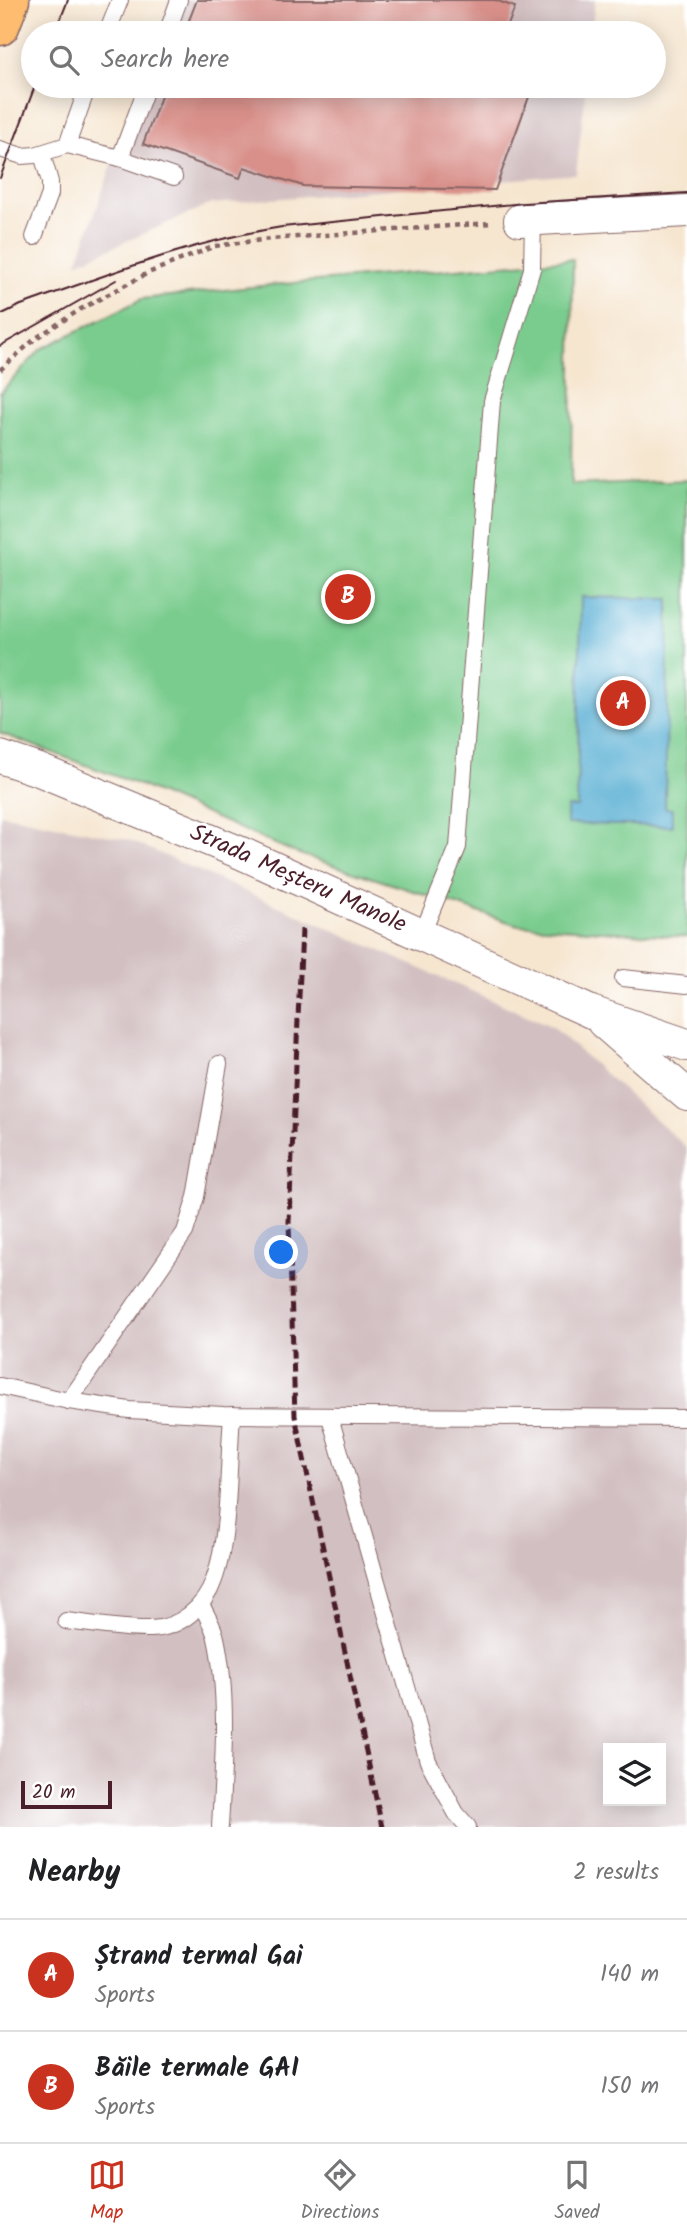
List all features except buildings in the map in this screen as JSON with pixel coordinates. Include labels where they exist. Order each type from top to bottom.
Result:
[{"type":"main road","points":[[0,26],[10,0]]},
{"type":"street","points":[[527,220],[687,212]]},
{"type":"street","name":"Strada Meșteru Manole","points":[[0,757],[39,770],[241,853],[592,1012]]},
{"type":"street","points":[[592,1012],[687,1045]]},
{"type":"street","points":[[592,1012],[687,1095]]},
{"type":"lane","points":[[112,21],[120,0]]},
{"type":"lane","points":[[171,21],[179,0]]},
{"type":"lane","points":[[67,145],[84,98]]},
{"type":"lane","points":[[120,158],[142,98]]},
{"type":"lane","points":[[0,149],[22,156],[42,154],[67,145],[120,158],[174,177]]},
{"type":"lane","points":[[34,237],[50,194],[50,182],[42,154]]},
{"type":"lane","points":[[422,934],[458,847],[492,401],[532,269],[527,220]]},
{"type":"lane","points":[[623,978],[687,985]]},
{"type":"lane","points":[[69,1401],[185,1232],[196,1197],[219,1064]]},
{"type":"lane","points":[[0,1386],[69,1401],[129,1410],[232,1415],[687,1418]]},
{"type":"lane","points":[[66,1621],[152,1629],[185,1620],[201,1604],[214,1581],[223,1533],[232,1415]]},
{"type":"lane","points":[[330,1417],[428,1761],[456,1812],[468,1827]]},
{"type":"lane","points":[[201,1604],[216,1636],[222,1677],[220,1827]]},
{"type":"path","points":[[0,370],[36,338],[81,309],[148,272],[215,246],[270,239],[527,220]]},
{"type":"shaded area","points":[[170,0],[595,0],[592,21],[163,21]]},
{"type":"shaded area","points":[[136,98],[585,98],[576,174],[211,204],[77,263]]},
{"type":"shaded area","points":[[0,814],[129,840],[553,1027],[687,1148],[687,1827],[0,1827]]},
{"type":"green space","points":[[573,259],[571,485],[687,480],[687,937],[518,925],[296,853],[142,786],[0,733],[0,393],[41,349],[142,299],[270,285]]},
{"type":"water","points":[[581,597],[669,599],[665,808],[672,809],[672,826],[567,824],[567,807],[577,807]]},
{"type":"tram line","points":[[60,21],[68,0]]},
{"type":"tram line","points":[[0,178],[30,98]]},
{"type":"tram line","points":[[0,315],[21,305],[150,260],[248,233],[282,227],[524,203],[687,193]]},
{"type":"tram line","points":[[0,346],[116,280]]},
{"type":"railway","points":[[302,929],[289,1222],[295,1416],[382,1827]]},
{"type":"place","name":"Băile termale GAI","points":[[348,597]]},
{"type":"place","name":"Ștrand termal Gai","points":[[623,703]]}]
